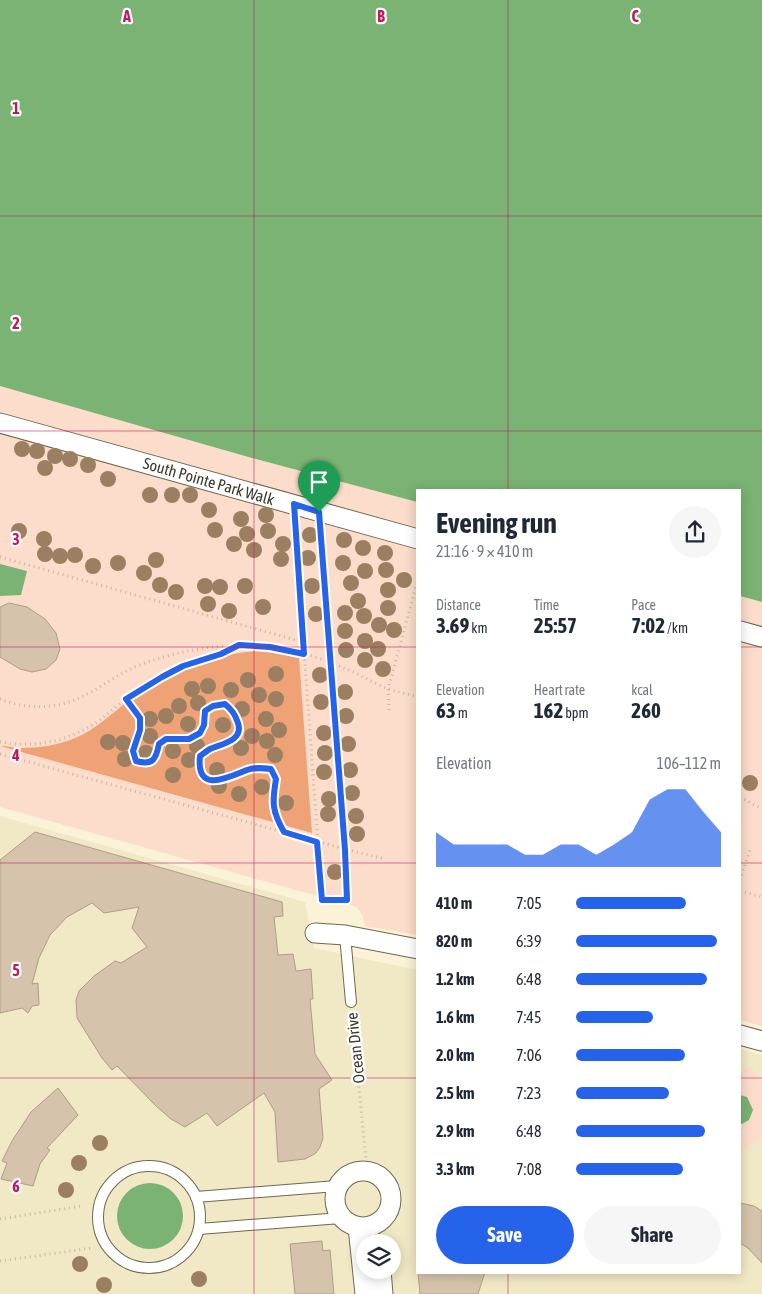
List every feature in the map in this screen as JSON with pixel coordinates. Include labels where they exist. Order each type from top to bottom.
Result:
[{"type":"street","name":"South Pointe Park Walk","points":[[0,423],[416,538]]},
{"type":"street","points":[[741,630],[762,637]]},
{"type":"street","points":[[315,934],[345,936],[416,949]]},
{"type":"street","points":[[741,1035],[762,1041]]},
{"type":"street","points":[[365,1294],[370,1232],[387,1214],[390,1206],[390,1190],[380,1176],[365,1171],[356,1171],[342,1179],[337,1186],[334,1194],[334,1203],[341,1218],[353,1226],[370,1232]]},
{"type":"street","points":[[382,1279],[384,1294]]},
{"type":"lane","name":"Ocean Drive","points":[[345,936],[350,1002]]},
{"type":"lane","points":[[145,1166],[170,1170],[190,1186],[196,1197],[200,1213],[199,1229],[190,1247],[179,1259],[164,1266],[148,1268],[132,1265],[117,1258],[106,1246],[100,1233],[98,1218],[100,1203],[107,1188],[118,1177],[132,1169],[145,1166]]},
{"type":"lane","points":[[196,1197],[337,1186]]},
{"type":"lane","points":[[199,1229],[341,1218]]},
{"type":"path","points":[[294,504],[322,900],[347,900],[345,850],[319,512]]},
{"type":"path","points":[[0,557],[303,642]]},
{"type":"path","points":[[389,710],[388,689],[416,587]]},
{"type":"path","points":[[0,699],[26,706],[44,707],[61,704],[74,700],[136,667],[160,658],[190,650],[239,645],[270,647],[304,654],[346,668],[388,689],[416,696]]},
{"type":"path","points":[[0,742],[26,745],[44,743],[77,734],[93,725],[126,699],[162,677],[183,666],[221,654],[239,645]]},
{"type":"path","points":[[126,699],[140,718],[140,730],[133,751],[136,761],[144,764],[151,762],[157,755],[159,744],[166,739],[189,739],[200,733],[204,725],[205,711],[213,706],[225,704],[234,712],[239,726],[236,737],[226,744],[209,750],[200,756],[199,767],[203,775],[209,780],[220,781],[248,770],[271,769],[276,779],[273,798],[276,817],[284,832]]},
{"type":"path","points":[[0,754],[345,850],[385,859]]},
{"type":"path","points":[[741,798],[762,809]]},
{"type":"path","points":[[741,877],[750,850]]},
{"type":"path","points":[[741,890],[762,897]]},
{"type":"path","name":"Ocean Drive","points":[[350,1002],[366,1160]]},
{"type":"path","points":[[0,1219],[82,1206]]},
{"type":"path","points":[[0,1262],[92,1248]]},
{"type":"shaded area","points":[[0,0],[762,0],[762,602],[741,596],[741,489],[416,489],[416,502],[252,458],[0,386]]},
{"type":"shaded area","points":[[0,386],[252,458],[416,502],[416,935],[365,926],[363,916],[357,907],[0,807]]},
{"type":"shaded area","points":[[0,564],[27,571],[21,595],[0,596]]},
{"type":"shaded area","points":[[741,596],[762,602],[762,1026],[741,1020]]},
{"type":"shaded area","points":[[255,651],[299,658],[312,833],[0,746],[35,747],[69,740],[89,731],[142,691],[172,674],[204,661]]},
{"type":"shaded area","points":[[0,816],[305,902],[314,948],[416,970],[416,1274],[741,1274],[741,1049],[762,1055],[762,1294],[0,1294]]},
{"type":"shaded area","points":[[750,1067],[762,1080],[762,1137],[741,1151],[741,1072]]},
{"type":"shaded area","points":[[741,1095],[747,1097],[753,1110],[749,1120],[741,1124]]},
{"type":"shaded area","points":[[150,1183],[163,1186],[173,1193],[180,1203],[183,1216],[180,1229],[173,1239],[163,1246],[150,1249],[137,1246],[127,1239],[120,1229],[117,1216],[120,1203],[127,1193],[137,1186]]},
{"type":"building","points":[[9,603],[27,607],[45,619],[56,633],[60,649],[56,660],[46,669],[32,672],[20,669],[0,657],[0,607]]},
{"type":"building","points":[[35,832],[282,902],[283,916],[274,917],[278,955],[293,954],[296,971],[311,969],[313,999],[310,999],[315,1054],[332,1080],[319,1089],[323,1138],[316,1153],[305,1159],[278,1162],[275,1112],[264,1093],[217,1126],[207,1113],[185,1127],[171,1119],[156,1106],[117,1066],[112,1070],[102,1058],[77,1018],[76,1000],[79,991],[94,976],[115,961],[121,963],[147,947],[132,928],[139,907],[104,913],[92,903],[67,917],[50,935],[39,958],[32,984],[38,983],[39,1005],[32,1006],[28,1013],[22,1008],[0,1013],[0,860]]},
{"type":"building","points":[[58,1088],[78,1115],[47,1148],[50,1150],[40,1164],[33,1186],[1,1179],[7,1163],[2,1161],[12,1141],[31,1112]]},
{"type":"building","points":[[741,1203],[754,1206],[762,1211],[762,1263],[748,1248],[741,1244]]},
{"type":"building","points":[[322,1241],[323,1251],[330,1250],[334,1294],[295,1294],[290,1244]]},
{"type":"building","points":[[418,1274],[484,1274],[478,1294],[420,1294]]},
{"type":"route","points":[[294,504],[319,512],[348,885],[347,900],[322,900],[317,842],[284,832],[276,817],[273,798],[276,779],[271,769],[248,770],[220,781],[209,780],[203,775],[199,767],[200,756],[209,750],[226,744],[236,737],[239,726],[234,712],[225,704],[213,706],[205,711],[204,725],[200,733],[189,739],[166,739],[159,744],[157,755],[151,762],[144,764],[136,761],[133,751],[140,730],[140,718],[126,699],[183,666],[221,654],[239,645],[270,647],[304,654],[294,504]]}]
